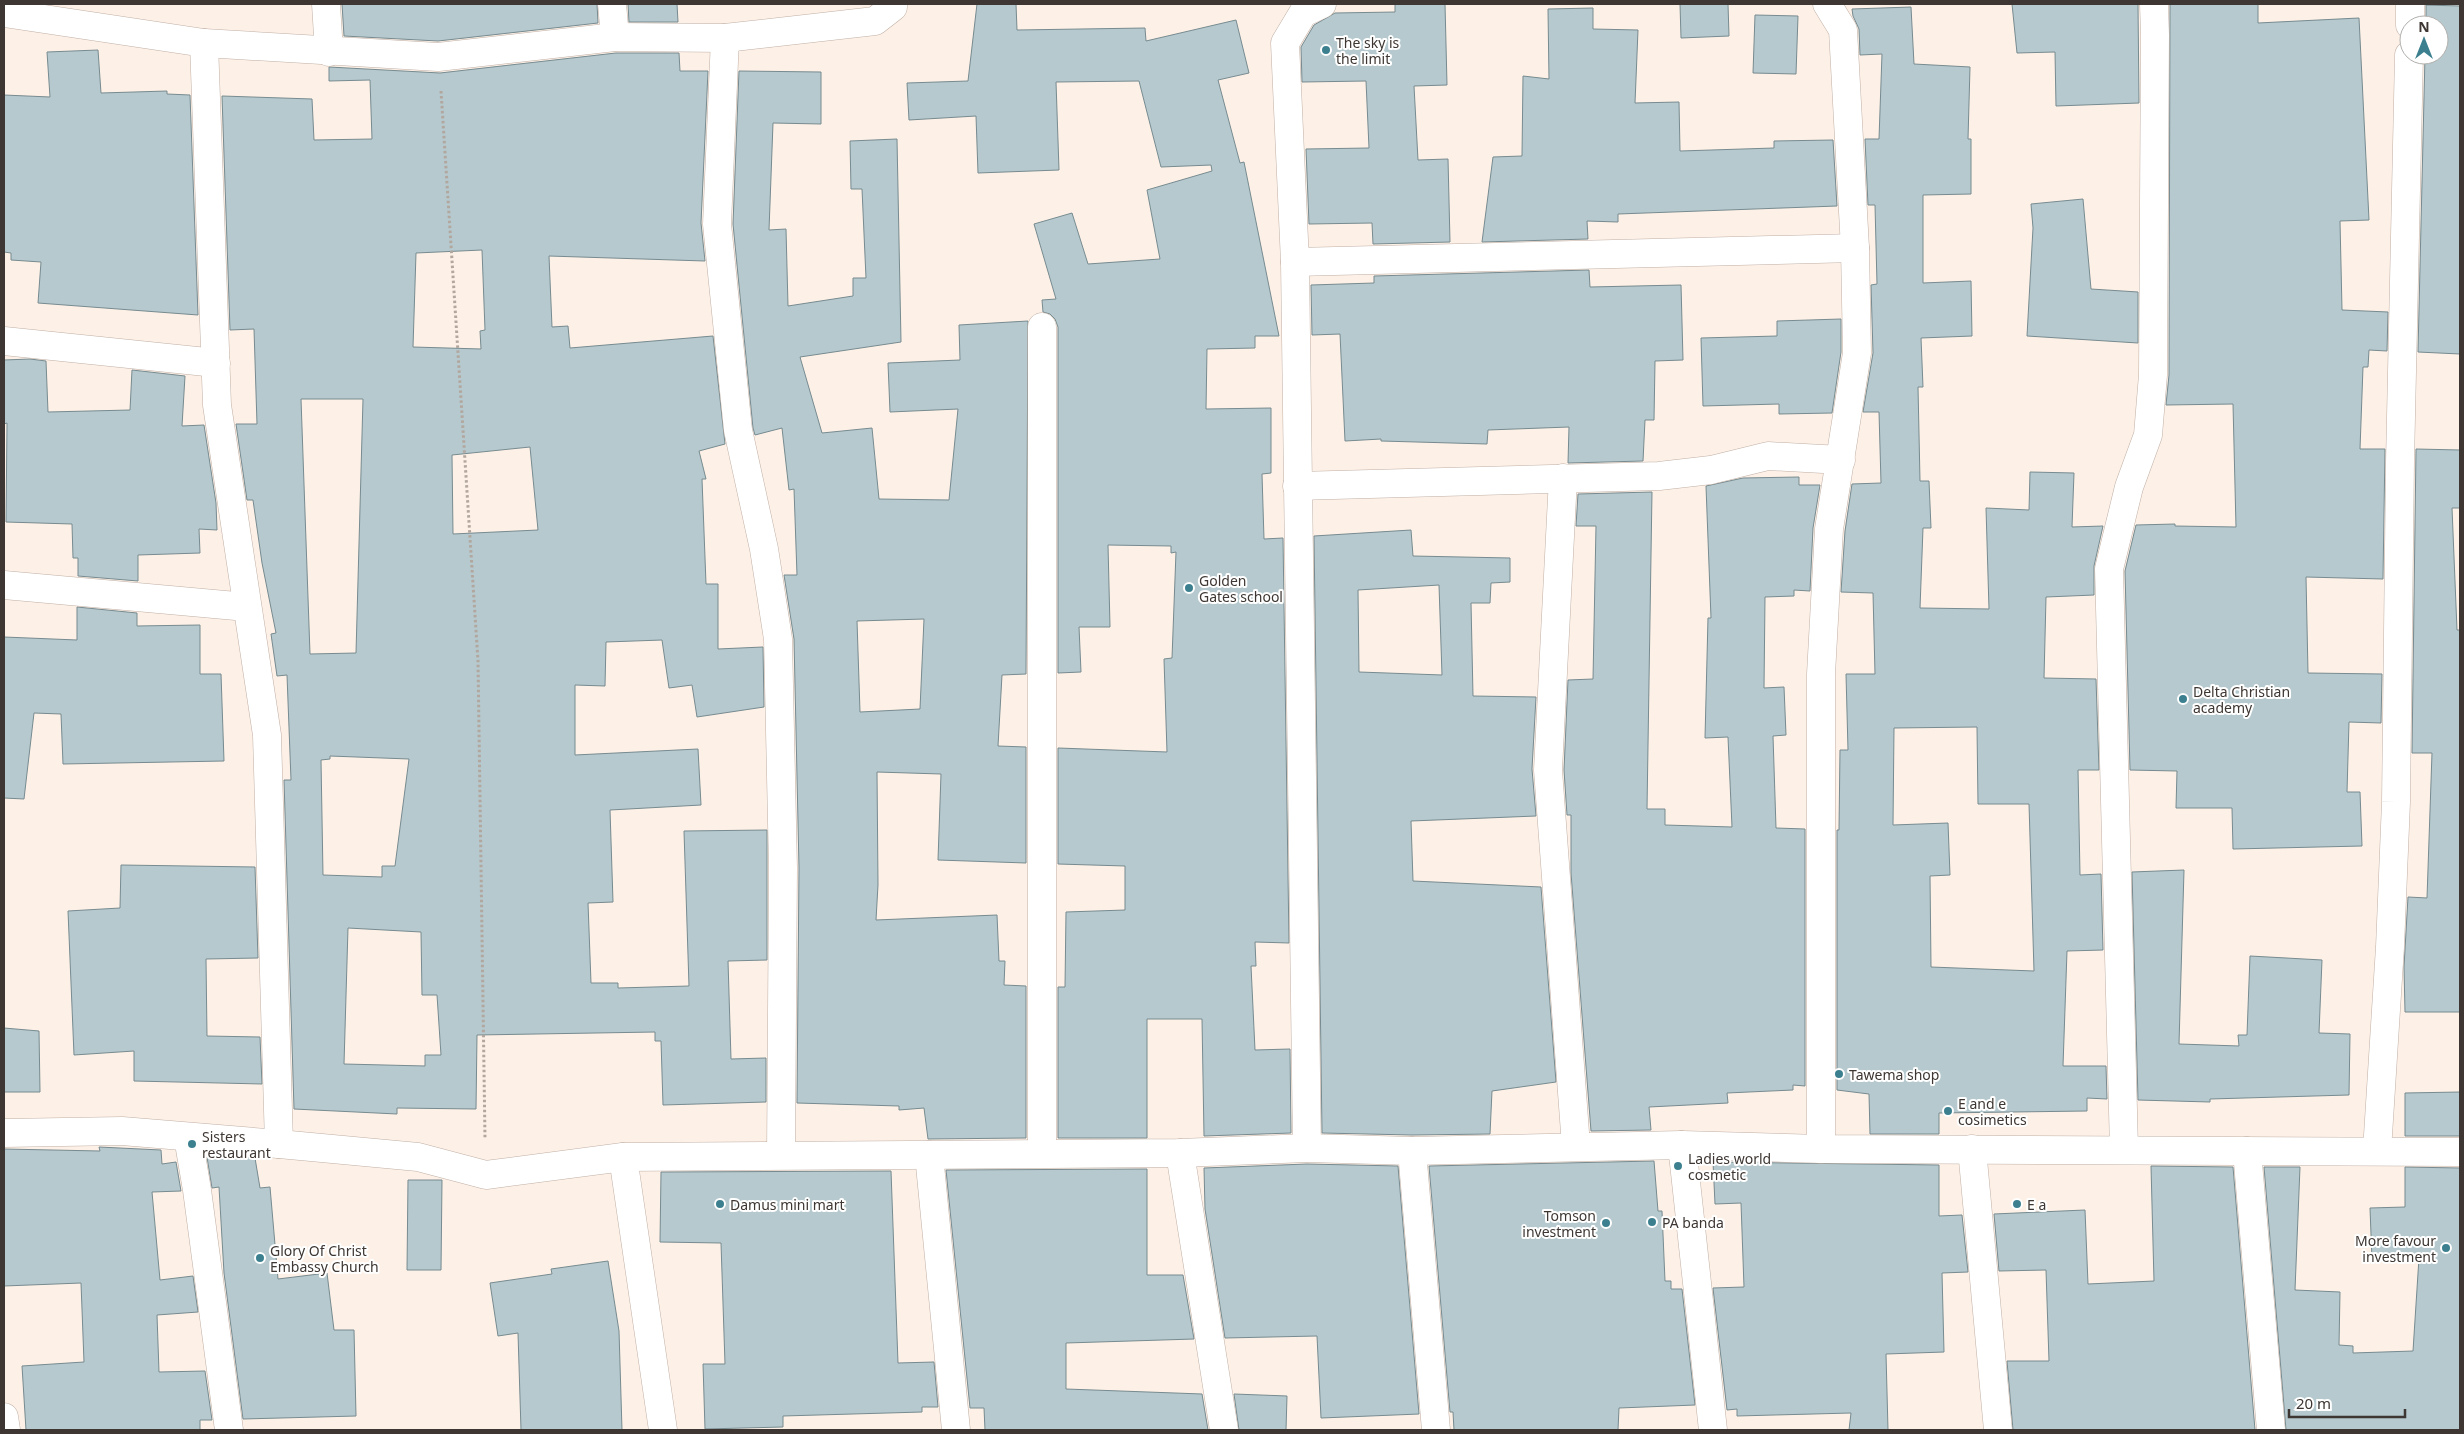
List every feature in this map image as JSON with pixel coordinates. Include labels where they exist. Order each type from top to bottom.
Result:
[{"type":"street","points":[[326,4],[328,52]]},
{"type":"street","points":[[612,4],[615,37]]},
{"type":"street","points":[[4,13],[59,13],[204,43],[328,52],[438,57],[615,37],[725,38],[875,22],[893,4]]},
{"type":"street","points":[[1307,1148],[1295,262],[1285,43],[1304,13],[1322,4]]},
{"type":"street","points":[[1821,1149],[1821,674],[1829,529],[1858,353],[1855,248],[1843,30],[1827,4]]},
{"type":"street","points":[[2124,1149],[2108,569],[2129,487],[2148,435],[2152,384],[2154,4]]},
{"type":"street","points":[[725,38],[717,224],[738,430],[764,549],[778,639],[783,868],[781,1155]]},
{"type":"street","points":[[204,43],[217,404],[267,736],[279,1144]]},
{"type":"street","points":[[2376,1151],[2390,947],[2396,802],[2400,462],[2409,65]]},
{"type":"street","points":[[1295,262],[1855,248]]},
{"type":"street","points":[[1042,327],[1042,1153]]},
{"type":"street","points":[[4,341],[216,363]]},
{"type":"street","points":[[1297,486],[1659,476],[1711,470],[1768,456],[1841,460]]},
{"type":"street","points":[[1563,478],[1548,770],[1576,1146]]},
{"type":"street","points":[[4,585],[247,607]]},
{"type":"street","points":[[4,1133],[122,1131],[188,1136],[418,1156],[486,1174],[623,1156],[1180,1153],[1307,1148],[1412,1151],[1682,1145],[1821,1149],[2460,1152]]},
{"type":"street","points":[[188,1136],[229,1430]]},
{"type":"street","points":[[1682,1145],[1713,1430]]},
{"type":"street","points":[[1972,1149],[1998,1430]]},
{"type":"street","points":[[1412,1151],[1436,1430]]},
{"type":"street","points":[[2247,1151],[2271,1430]]},
{"type":"street","points":[[1180,1153],[1224,1430]]},
{"type":"street","points":[[929,1155],[956,1430]]},
{"type":"street","points":[[623,1156],[663,1430]]},
{"type":"street","points":[[4,1417],[6,1430]]},
{"type":"path","points":[[438,57],[478,661],[486,1174]]},
{"type":"building","points":[[342,4],[597,4],[598,23],[438,41],[344,36]]},
{"type":"building","points":[[628,4],[677,4],[678,22],[629,22]]},
{"type":"building","points":[[977,4],[1016,4],[1017,30],[1145,28],[1146,41],[1236,20],[1249,73],[1218,80],[1240,163],[1244,162],[1279,336],[1255,336],[1255,348],[1207,349],[1206,409],[1271,408],[1271,473],[1262,474],[1264,539],[1283,538],[1289,943],[1255,942],[1256,966],[1251,966],[1255,1050],[1290,1049],[1291,1133],[1204,1136],[1202,1019],[1147,1019],[1147,1138],[1058,1138],[1058,987],[1065,987],[1066,912],[1125,910],[1125,866],[1058,864],[1058,748],[1167,752],[1164,659],[1172,658],[1176,552],[1171,553],[1171,546],[1108,545],[1110,627],[1079,627],[1081,672],[1058,673],[1058,327],[1055,319],[1050,314],[1043,312],[1042,300],[1056,299],[1034,224],[1072,213],[1088,264],[1160,259],[1147,190],[1212,171],[1211,165],[1161,167],[1139,81],[1056,82],[1059,170],[978,173],[976,116],[909,120],[907,83],[968,81]]},
{"type":"building","points":[[1395,4],[1445,4],[1447,85],[1414,86],[1418,160],[1448,159],[1450,242],[1373,244],[1372,223],[1309,224],[1306,149],[1369,148],[1366,81],[1302,82],[1301,47],[1314,25],[1335,13],[1395,12]]},
{"type":"building","points":[[1680,4],[1728,4],[1729,36],[1681,38]]},
{"type":"building","points":[[2012,4],[2138,4],[2139,103],[2056,106],[2055,52],[2017,53]]},
{"type":"building","points":[[2170,4],[2258,4],[2258,23],[2359,18],[2369,220],[2340,221],[2342,310],[2388,312],[2387,351],[2369,350],[2368,367],[2363,367],[2360,449],[2385,449],[2383,579],[2306,577],[2308,673],[2382,674],[2381,723],[2349,722],[2347,792],[2360,792],[2362,846],[2233,849],[2232,808],[2176,808],[2177,771],[2130,770],[2125,571],[2136,525],[2175,524],[2175,526],[2236,527],[2233,404],[2166,405],[2169,375]]},
{"type":"building","points":[[2426,5],[2460,6],[2460,354],[2418,352],[2425,65],[2449,65],[2449,15],[2426,15]]},
{"type":"building","points":[[1911,7],[1914,64],[1970,67],[1968,139],[1971,139],[1971,194],[1923,195],[1923,283],[1971,281],[1972,336],[1921,338],[1923,387],[1918,387],[1920,481],[1929,481],[1931,528],[1923,528],[1920,608],[1989,609],[1986,508],[2029,510],[2030,472],[2074,473],[2072,527],[2103,526],[2094,566],[2094,595],[2046,597],[2044,678],[2096,679],[2099,770],[2078,770],[2080,875],[2101,874],[2103,950],[2067,951],[2063,1066],[2106,1066],[2107,1099],[2087,1098],[2087,1111],[1939,1113],[1939,1134],[1870,1134],[1869,1094],[1837,1090],[1837,830],[1839,830],[1840,750],[1848,750],[1846,674],[1875,674],[1873,593],[1841,592],[1845,531],[1852,484],[1881,483],[1879,412],[1863,412],[1873,353],[1871,285],[1877,284],[1875,205],[1868,205],[1865,139],[1879,139],[1882,54],[1860,55],[1859,29],[1852,9]],"holes":[[[1977,727],[1978,804],[2029,804],[2034,971],[1931,967],[1930,876],[1950,875],[1948,823],[1893,825],[1894,728]]]},
{"type":"building","points":[[1593,8],[1593,29],[1638,30],[1635,103],[1679,102],[1680,151],[1774,148],[1774,141],[1833,140],[1837,206],[1618,214],[1618,222],[1587,221],[1588,239],[1482,242],[1493,157],[1522,156],[1523,76],[1549,79],[1548,9]]},
{"type":"building","points":[[1755,15],[1798,16],[1796,74],[1753,73]]},
{"type":"building","points":[[98,50],[101,93],[167,91],[167,94],[190,95],[198,315],[38,303],[41,262],[11,260],[11,253],[4,252],[4,95],[50,97],[47,52]]},
{"type":"building","points":[[616,53],[679,53],[680,71],[708,71],[701,223],[705,261],[549,256],[552,327],[568,326],[570,348],[713,336],[725,444],[699,451],[706,479],[702,479],[706,584],[718,584],[718,649],[763,647],[764,707],[697,717],[692,685],[669,688],[662,640],[606,642],[605,686],[575,685],[575,755],[698,749],[701,805],[610,810],[613,902],[588,903],[591,983],[618,983],[618,988],[689,986],[684,831],[767,830],[767,960],[728,961],[731,1059],[766,1058],[766,1102],[663,1105],[661,1041],[655,1041],[655,1032],[477,1035],[476,1109],[397,1108],[397,1114],[294,1109],[284,780],[291,780],[287,675],[277,676],[271,634],[276,633],[262,563],[253,500],[247,500],[236,424],[257,424],[254,329],[230,330],[222,96],[312,99],[314,140],[372,139],[370,80],[329,81],[329,67],[440,73]],"holes":[[[482,250],[485,330],[480,331],[481,349],[413,347],[416,253]],[[301,399],[363,399],[356,653],[310,654]],[[530,447],[538,530],[453,534],[452,455]],[[330,756],[409,759],[395,866],[382,866],[382,877],[323,875],[321,760],[330,759]],[[348,928],[421,932],[422,995],[437,995],[441,1055],[425,1055],[425,1066],[344,1064]]]},
{"type":"building","points":[[739,71],[821,72],[821,124],[773,123],[769,230],[786,229],[788,306],[853,296],[853,278],[866,278],[862,189],[851,189],[850,141],[897,139],[901,342],[800,357],[822,433],[872,428],[879,499],[949,500],[958,409],[890,412],[888,363],[960,360],[959,325],[1028,321],[1026,674],[1002,675],[998,746],[1026,747],[1026,863],[938,860],[941,774],[877,772],[878,885],[876,920],[997,915],[999,961],[1005,961],[1004,985],[1026,986],[1026,1138],[928,1139],[924,1108],[899,1110],[899,1106],[797,1103],[799,868],[794,639],[784,575],[797,575],[794,489],[789,490],[782,428],[755,435],[753,428],[733,224]],"holes":[[[924,619],[920,709],[860,712],[857,621]]]},
{"type":"building","points":[[2083,199],[2091,289],[2138,292],[2138,343],[2027,336],[2033,228],[2031,204]]},
{"type":"building","points":[[1589,270],[1590,287],[1681,285],[1683,360],[1655,361],[1654,420],[1645,420],[1643,461],[1568,463],[1569,427],[1488,430],[1487,444],[1381,441],[1381,439],[1345,441],[1340,334],[1312,335],[1311,285],[1374,283],[1374,276]]},
{"type":"building","points":[[1841,319],[1841,352],[1832,413],[1779,414],[1779,404],[1703,406],[1701,338],[1777,336],[1777,321]]},
{"type":"building","points":[[30,359],[46,361],[48,412],[130,410],[132,370],[185,376],[182,426],[204,425],[216,503],[217,530],[199,529],[200,553],[138,555],[138,581],[78,576],[78,558],[73,558],[72,524],[6,522],[7,423],[4,424],[4,360]]},
{"type":"building","points":[[2416,449],[2460,450],[2460,508],[2452,508],[2457,630],[2460,630],[2460,1012],[2405,1012],[2404,967],[2408,897],[2427,898],[2432,753],[2412,753]]},
{"type":"building","points":[[1799,477],[1799,485],[1820,485],[1813,528],[1810,591],[1794,590],[1794,596],[1765,597],[1764,688],[1784,687],[1786,735],[1773,736],[1776,828],[1805,829],[1805,1086],[1793,1085],[1793,1090],[1727,1093],[1728,1103],[1649,1107],[1651,1130],[1591,1131],[1571,873],[1571,815],[1567,815],[1564,770],[1568,680],[1593,679],[1596,526],[1576,526],[1578,494],[1652,492],[1647,809],[1665,809],[1665,825],[1732,827],[1728,737],[1705,738],[1708,618],[1711,618],[1706,486],[1743,478]]},
{"type":"building","points":[[1411,530],[1413,556],[1510,558],[1510,582],[1491,583],[1490,603],[1471,603],[1473,696],[1536,697],[1532,769],[1536,816],[1411,821],[1413,881],[1541,887],[1556,1082],[1492,1091],[1490,1134],[1322,1133],[1314,536]],"holes":[[[1439,585],[1442,675],[1359,672],[1358,590]]]},
{"type":"building","points":[[77,607],[137,613],[137,626],[200,625],[200,674],[221,674],[224,761],[63,764],[61,714],[34,713],[24,799],[4,798],[4,637],[77,640]]},
{"type":"building","points":[[121,865],[255,867],[258,958],[206,959],[207,1036],[260,1037],[262,1084],[134,1081],[134,1051],[74,1055],[68,911],[120,908]]},
{"type":"building","points":[[2184,870],[2179,1044],[2239,1046],[2238,1035],[2247,1035],[2250,956],[2322,960],[2319,1033],[2350,1034],[2349,1095],[2210,1099],[2210,1102],[2138,1100],[2132,872]]},
{"type":"building","points":[[4,1028],[39,1031],[40,1092],[4,1092]]},
{"type":"building","points":[[2460,1092],[2460,1136],[2405,1136],[2405,1093]]},
{"type":"building","points":[[99,1147],[161,1150],[162,1164],[176,1162],[181,1191],[152,1192],[160,1280],[193,1276],[198,1312],[157,1315],[159,1372],[205,1371],[212,1420],[200,1420],[200,1430],[26,1430],[22,1366],[84,1362],[81,1283],[4,1286],[4,1149],[100,1151]]},
{"type":"building","points":[[220,1155],[255,1158],[260,1188],[270,1187],[278,1279],[327,1273],[334,1330],[354,1330],[356,1416],[243,1419],[224,1273],[219,1187],[212,1188],[207,1157]]},
{"type":"building","points":[[1654,1161],[1658,1211],[1662,1211],[1665,1281],[1671,1281],[1671,1289],[1682,1289],[1695,1405],[1619,1408],[1618,1430],[1454,1430],[1453,1412],[1450,1412],[1429,1166]]},
{"type":"building","points":[[1713,1162],[1939,1165],[1939,1216],[1962,1215],[1968,1272],[1942,1273],[1944,1352],[1886,1354],[1888,1430],[1849,1430],[1851,1413],[1737,1416],[1737,1409],[1727,1410],[1713,1288],[1744,1287],[1741,1203],[1715,1204]]},
{"type":"building","points":[[1307,1164],[1398,1166],[1419,1414],[1321,1418],[1317,1336],[1225,1338],[1205,1209],[1204,1168]]},
{"type":"building","points":[[2151,1166],[2233,1167],[2255,1430],[2013,1430],[2007,1361],[2049,1361],[2046,1270],[1999,1271],[1994,1214],[2085,1210],[2088,1284],[2154,1281]]},
{"type":"building","points":[[2264,1167],[2300,1167],[2295,1290],[2340,1292],[2339,1345],[2353,1346],[2353,1353],[2413,1351],[2419,1258],[2372,1260],[2370,1208],[2405,1207],[2405,1167],[2460,1168],[2460,1430],[2286,1430]]},
{"type":"building","points":[[1147,1169],[1147,1275],[1183,1275],[1194,1339],[1066,1343],[1066,1389],[1202,1394],[1208,1430],[985,1430],[984,1408],[970,1408],[946,1170]]},
{"type":"building","points":[[891,1171],[898,1363],[934,1362],[938,1407],[922,1407],[922,1412],[783,1416],[783,1427],[705,1429],[703,1364],[725,1364],[721,1243],[660,1242],[661,1172]]},
{"type":"building","points":[[408,1180],[442,1180],[441,1270],[407,1270]]},
{"type":"building","points":[[608,1261],[619,1331],[622,1430],[521,1430],[518,1333],[498,1336],[490,1283],[552,1274],[551,1269]]},
{"type":"building","points":[[1234,1394],[1287,1396],[1286,1430],[1239,1430]]},
{"type":"place","name":"The sky is the limit","points":[[1326,50]]},
{"type":"place","name":"Golden Gates school","points":[[1189,588]]},
{"type":"place","name":"Delta Christian academy","points":[[2183,699]]},
{"type":"place","name":"Tawema shop","points":[[1839,1074]]},
{"type":"place","name":"E and e cosimetics","points":[[1948,1111]]},
{"type":"place","name":"Sisters restaurant","points":[[192,1144]]},
{"type":"place","name":"Ladies world cosmetic","points":[[1678,1166]]},
{"type":"place","name":"Damus mini mart","points":[[720,1204]]},
{"type":"place","name":"E a","points":[[2017,1204]]},
{"type":"place","name":"PA banda","points":[[1652,1222]]},
{"type":"place","name":"Tomson investment","points":[[1606,1223]]},
{"type":"place","name":"More favour investment","points":[[2446,1248]]},
{"type":"place","name":"Glory Of Christ Embassy Church","points":[[260,1258]]}]
